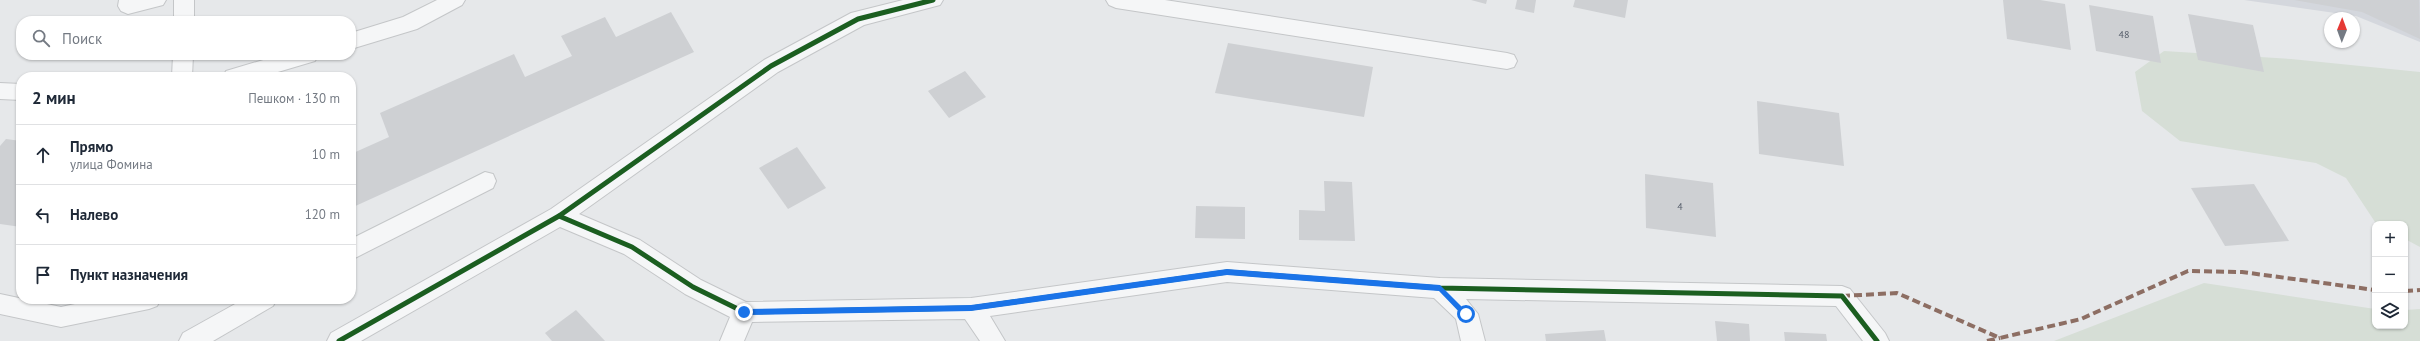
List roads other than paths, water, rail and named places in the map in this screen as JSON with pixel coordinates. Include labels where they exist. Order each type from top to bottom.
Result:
[{"type":"street","points":[[129,0],[128,6],[156,0]]},
{"type":"street","points":[[184,0],[184,16]]},
{"type":"street","points":[[356,39],[410,23],[455,0]]},
{"type":"street","points":[[339,341],[559,216],[770,66],[858,19],[933,0]]},
{"type":"street","points":[[1116,0],[1507,61]]},
{"type":"street","points":[[182,60],[182,72]]},
{"type":"street","points":[[250,72],[291,60]]},
{"type":"street","points":[[0,91],[16,92]]},
{"type":"street","points":[[356,247],[485,181]]},
{"type":"street","points":[[559,216],[632,247],[692,286],[744,312],[971,308],[1227,272],[1440,288],[1842,296],[1877,341]]},
{"type":"street","points":[[1440,288],[1466,314],[1472,341]]},
{"type":"street","points":[[0,304],[61,317],[125,304]]},
{"type":"street","points":[[191,341],[256,304]]},
{"type":"street","points":[[971,308],[993,341]]},
{"type":"street","points":[[732,341],[744,312]]}]
